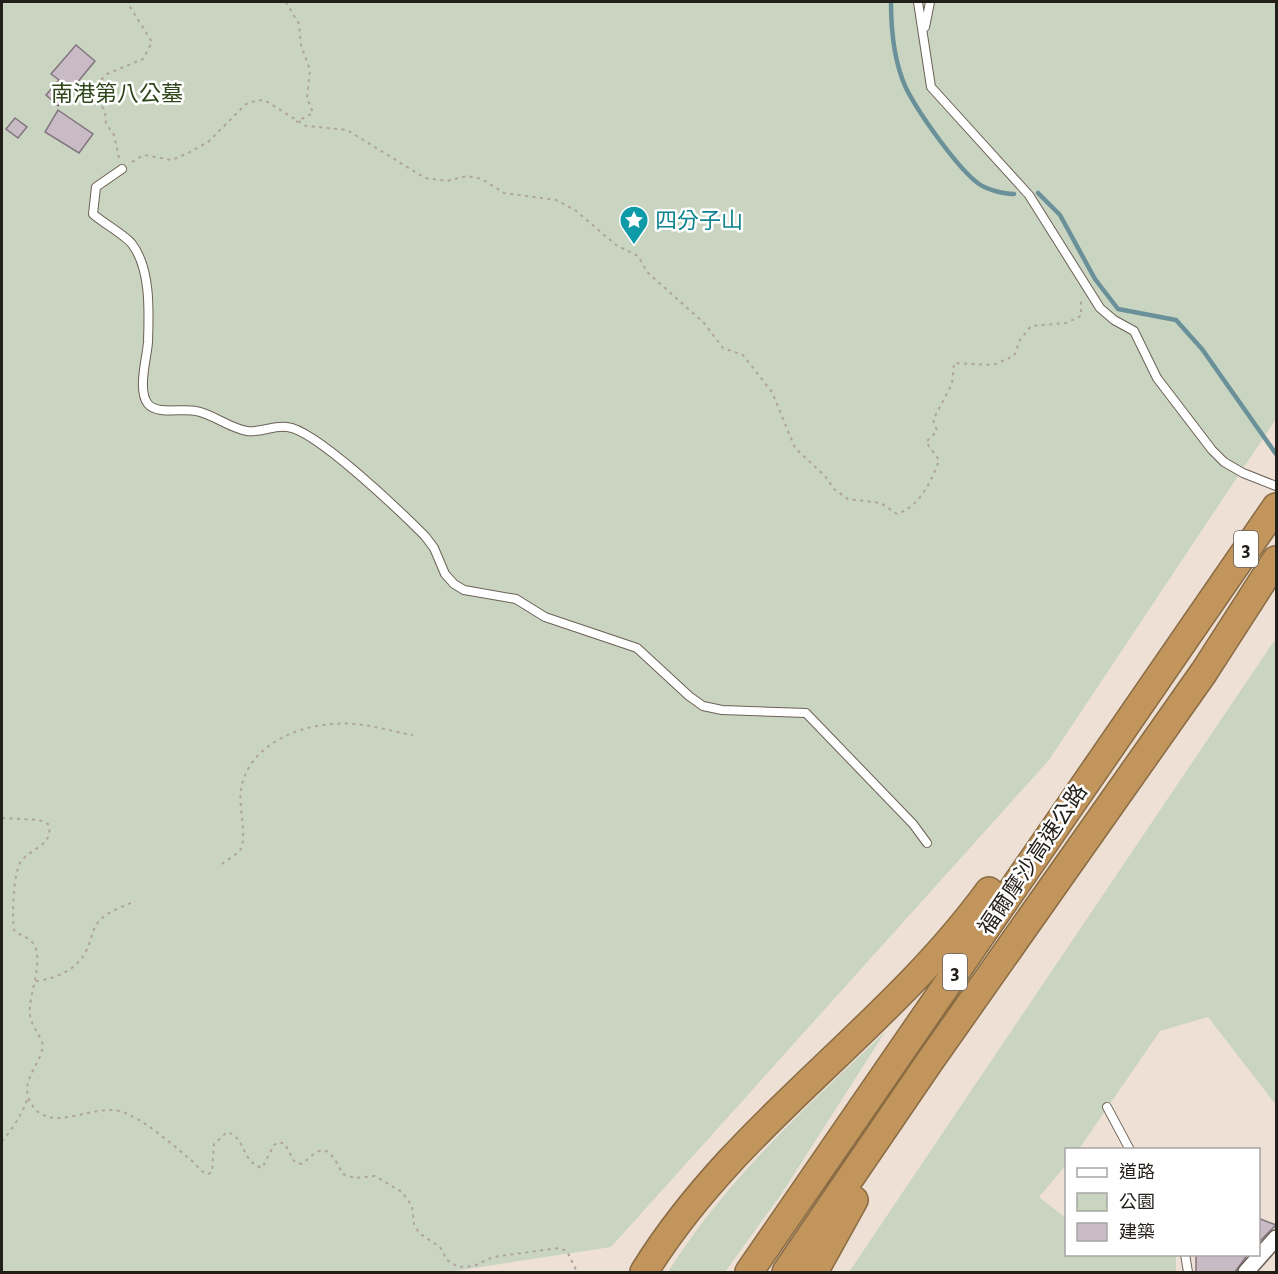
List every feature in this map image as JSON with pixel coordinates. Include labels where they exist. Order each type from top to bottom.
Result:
[{"type":"highway","name":"福爾摩沙高速公路","points":[[749,1272],[1276,507]]},
{"type":"highway","name":"福爾摩沙高速公路","points":[[786,1272],[930,1061],[1204,672],[1276,560]]},
{"type":"highway","points":[[644,1272],[673,1228],[722,1166],[763,1124],[913,984],[954,936],[1045,815],[1161,671]]},
{"type":"highway","points":[[814,1272],[930,1061]]},
{"type":"street","points":[[1246,1272],[1276,1238]]},
{"type":"lane","points":[[918,2],[931,87],[1029,195],[1086,289],[1100,308],[1114,321],[1134,331],[1157,378],[1212,450],[1224,462],[1243,473],[1276,486]]},
{"type":"lane","points":[[923,34],[930,2]]},
{"type":"lane","points":[[122,170],[96,187],[93,214],[131,243],[141,260],[146,285],[148,341],[143,393],[148,405],[158,410],[198,411],[244,430],[257,432],[287,427],[298,431],[341,458],[425,536],[434,548],[445,574],[454,584],[464,590],[516,599],[545,617],[637,648],[703,706],[722,710],[806,713],[913,824],[927,843]]},
{"type":"lane","points":[[1107,1107],[1129,1148]]},
{"type":"lane","points":[[1185,1256],[1188,1272]]},
{"type":"path","points":[[127,2],[152,42],[143,59],[107,74],[91,90],[105,111],[106,124],[114,135],[122,170],[144,155],[172,160],[188,153],[208,142],[246,104],[258,100],[266,101],[286,112],[296,122],[306,126],[347,130],[425,178],[439,182],[467,176],[482,179],[504,193],[556,200],[574,210],[616,245],[638,256],[647,272],[704,323],[723,348],[743,355],[772,392],[795,448],[825,476],[834,489],[848,499],[881,503],[897,514],[909,510],[932,480],[939,460],[926,442],[937,432],[933,420],[951,384],[954,363],[993,365],[1014,356],[1020,340],[1031,326],[1066,323],[1081,316],[1081,298],[1086,289]]},
{"type":"path","points":[[286,2],[299,24],[301,45],[310,70],[307,98],[313,113],[296,122]]},
{"type":"path","points":[[222,864],[240,851],[243,842],[241,790],[254,758],[268,745],[316,726],[353,724],[413,735]]},
{"type":"path","points":[[2,818],[39,820],[48,824],[50,831],[48,838],[19,864],[12,914],[14,930],[30,940],[34,946],[36,981],[29,1003],[30,1015],[44,1045],[43,1052],[31,1072],[27,1086],[26,1105],[16,1117],[13,1130],[2,1141]]},
{"type":"path","points":[[36,981],[52,980],[76,964],[85,954],[93,930],[99,921],[107,914],[135,901]]},
{"type":"path","points":[[28,1096],[40,1113],[57,1118],[107,1109],[123,1112],[156,1132],[204,1174],[212,1172],[214,1144],[227,1132],[234,1134],[241,1143],[253,1166],[262,1168],[274,1145],[279,1142],[285,1144],[294,1161],[301,1164],[317,1152],[324,1150],[332,1154],[343,1174],[355,1178],[375,1176],[402,1192],[412,1206],[414,1224],[419,1233],[440,1247],[447,1260],[458,1267],[474,1266],[493,1257],[558,1248],[567,1251],[577,1272]]},
{"type":"green space","name":"南港第八公墓","points":[[2,2],[1276,2],[1276,419],[1049,760],[611,1247],[448,1272],[2,1272]]},
{"type":"green space","points":[[1276,638],[1276,1105],[1208,1017],[1160,1031],[1080,1148],[1065,1148],[1065,1166],[1039,1197],[1065,1217],[1065,1256],[1176,1256],[1176,1272],[849,1272]]},
{"type":"green space","points":[[885,1032],[780,1196],[725,1272],[668,1272],[690,1239],[741,1176],[797,1116]]},
{"type":"building","points":[[76,45],[95,61],[58,106],[46,95],[59,80],[51,74]]},
{"type":"building","points":[[58,110],[93,134],[79,153],[45,132]]},
{"type":"building","points":[[15,118],[27,127],[18,138],[6,129]]},
{"type":"building","points":[[1260,1219],[1276,1225],[1260,1241]]},
{"type":"building","points":[[1196,1256],[1247,1256],[1235,1272],[1196,1272]]},
{"type":"waterway","points":[[891,2],[896,57],[906,88],[919,111],[949,153],[979,184],[1014,194]]},
{"type":"waterway","points":[[1038,193],[1060,215],[1095,279],[1118,309],[1176,320],[1202,349],[1276,454]]},
{"type":"place","name":"四分子山","points":[[634,246]]}]
